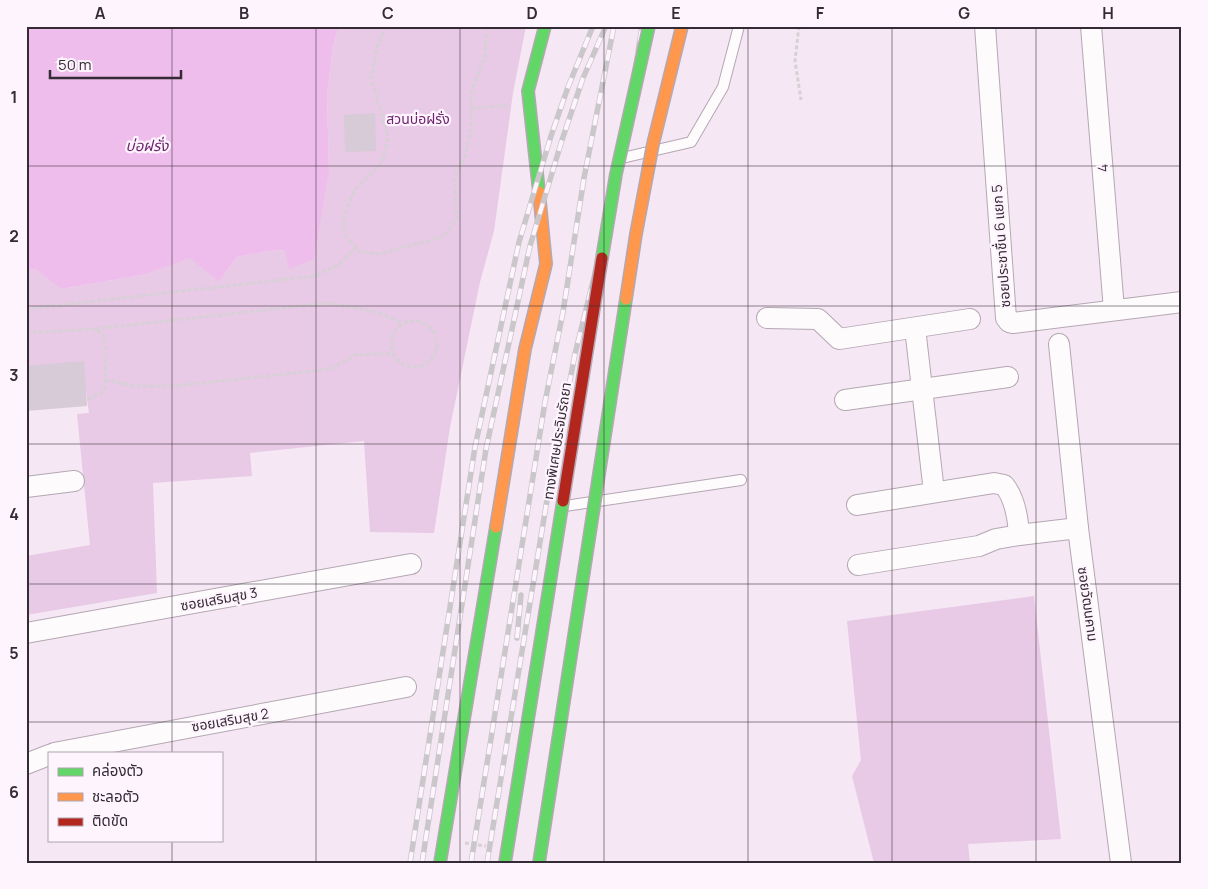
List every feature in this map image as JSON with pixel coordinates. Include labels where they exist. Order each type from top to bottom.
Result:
[{"type":"main road","points":[[440,863],[525,349],[546,264],[528,91],[545,26]]},
{"type":"main road","name":"ทางพิเศษประจิมรัถยา","points":[[507,863],[582,379],[616,174],[649,26]]},
{"type":"main road","points":[[539,863],[636,234],[653,144],[682,26]]},
{"type":"street","name":"ซอยประชาชื่น 6 แยก 5","points":[[986,26],[1006,318],[1009,322],[1013,323],[1182,302]]},
{"type":"street","name":"4","points":[[1091,26],[1114,310]]},
{"type":"street","points":[[767,318],[818,319],[839,339],[970,319]]},
{"type":"street","points":[[915,328],[934,492]]},
{"type":"street","name":"ซอยวัฒนคาม","points":[[1059,344],[1078,528],[1121,863]]},
{"type":"street","points":[[845,400],[1008,377]]},
{"type":"street","points":[[26,487],[74,481]]},
{"type":"street","points":[[857,505],[994,483],[1004,485],[1010,492],[1018,520],[1019,535]]},
{"type":"street","points":[[858,565],[979,546],[996,539],[1019,535],[1078,528]]},
{"type":"street","name":"ซอยเสริมสุข 3","points":[[26,633],[411,564]]},
{"type":"street","name":"ซอยเสริมสุข 2","points":[[59,752],[406,687]]},
{"type":"street","points":[[26,764],[48,755]]},
{"type":"lane","points":[[580,326],[603,217],[611,159],[641,26]]},
{"type":"lane","points":[[611,159],[691,142],[723,87],[739,26]]},
{"type":"lane","points":[[507,863],[511,849],[537,671],[571,412],[575,364]]},
{"type":"lane","points":[[559,507],[742,480]]},
{"type":"path","points":[[386,26],[377,46],[371,78],[388,137],[382,162],[354,191],[344,217],[345,235],[356,248],[360,252],[378,254],[443,237],[457,219],[454,178],[465,157],[471,130],[471,94],[485,56],[485,26]]},
{"type":"path","points":[[798,26],[795,60],[801,100]]},
{"type":"path","points":[[471,109],[529,102]]},
{"type":"path","points":[[26,309],[315,276],[338,265],[356,248]]},
{"type":"path","points":[[26,333],[95,328],[327,303],[365,309],[403,323],[418,321],[426,324],[436,336],[437,344],[436,352],[426,364],[410,367],[396,359],[392,353],[391,346],[394,333],[403,323]]},
{"type":"path","points":[[87,400],[100,394],[105,388],[106,351],[102,335],[95,328]]},
{"type":"path","points":[[105,380],[136,386],[175,386],[331,369],[355,355],[392,353]]},
{"type":"path","points":[[444,840],[511,849]]},
{"type":"green space","name":"สวนบ่อฝรั่ง","points":[[339,26],[526,26],[513,93],[494,231],[480,282],[450,427],[434,533],[370,532],[364,441],[250,453],[252,476],[153,483],[157,593],[26,615],[26,556],[90,545],[77,414],[89,413],[83,371],[26,379],[26,270],[35,269],[61,289],[142,275],[190,257],[219,282],[237,257],[286,250],[289,268],[329,170],[327,96],[333,46]]},
{"type":"green space","points":[[1034,596],[1061,839],[968,844],[970,863],[874,863],[852,776],[861,760],[847,621]]},
{"type":"water","name":"บ่อฝรั่ง","points":[[26,26],[339,26],[333,46],[327,96],[329,170],[314,259],[289,269],[285,250],[237,257],[219,282],[190,258],[142,275],[61,289],[35,269],[26,270]]},
{"type":"building","points":[[375,113],[376,151],[345,152],[344,115]]},
{"type":"building","points":[[84,361],[87,406],[26,411],[26,366]]},
{"type":"railway","points":[[410,863],[475,447],[519,242],[551,136],[568,87],[593,26]]},
{"type":"railway","points":[[422,863],[486,449],[530,246],[583,78],[606,26]]},
{"type":"railway","points":[[471,863],[545,402],[563,312],[584,178],[614,26]]},
{"type":"railway","points":[[487,863],[547,500],[575,354],[622,158],[642,26]]},
{"type":"railway","points":[[517,638],[521,595]]},
{"type":"traffic: fast","points":[[539,192],[528,91],[545,26]]},
{"type":"traffic: fast","points":[[602,258],[616,174],[649,26]]},
{"type":"traffic: fast","points":[[539,863],[626,299]]},
{"type":"traffic: fast","points":[[505,863],[563,501]]},
{"type":"traffic: fast","points":[[440,863],[496,527]]},
{"type":"traffic: slow","points":[[626,299],[653,144],[682,26]]},
{"type":"traffic: slow","points":[[496,527],[525,349],[546,264],[539,192]]},
{"type":"traffic: jam","points":[[563,501],[602,258]]}]
